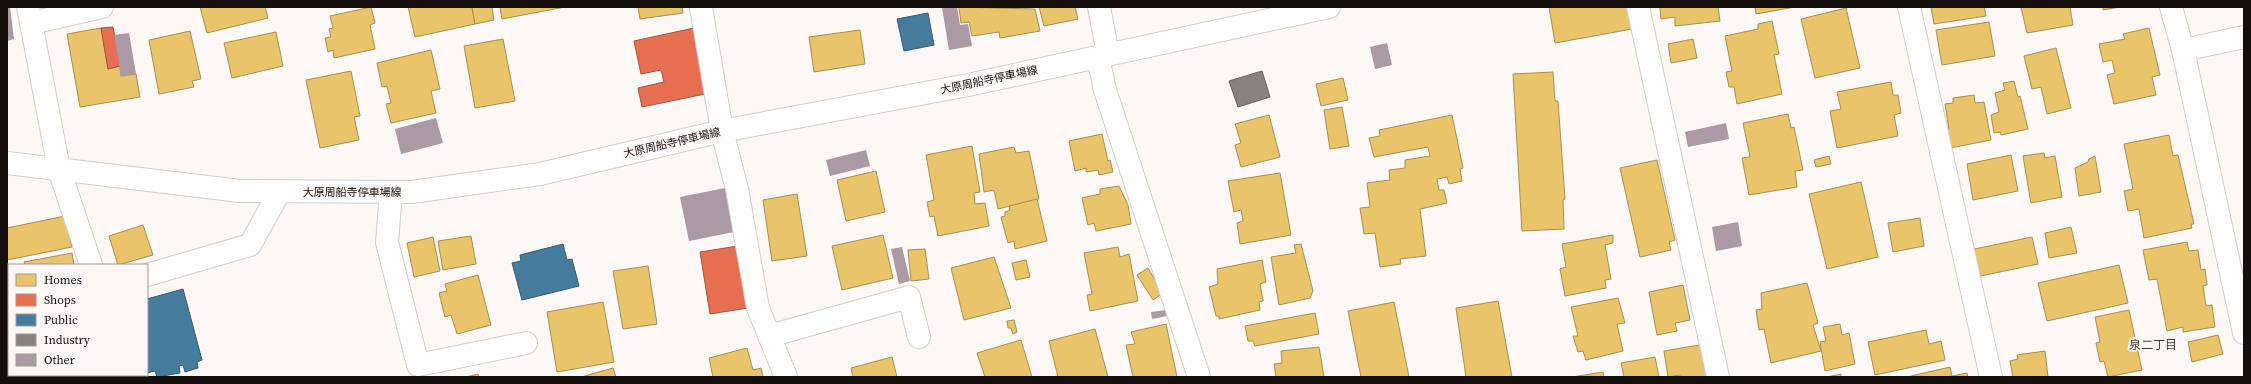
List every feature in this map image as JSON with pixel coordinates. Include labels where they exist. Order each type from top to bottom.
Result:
[{"type":"street","points":[[91,264],[59,169],[29,15],[102,7]]},
{"type":"street","points":[[701,7],[722,131],[737,189],[758,308],[786,377]]},
{"type":"street","points":[[1099,7],[1105,90],[1199,377]]},
{"type":"street","name":"大原周船寺停車場線","points":[[7,164],[240,191],[279,193],[412,192],[540,174],[722,131],[968,85],[1329,7]]},
{"type":"street","points":[[1638,7],[1718,377]]},
{"type":"street","points":[[1909,7],[1991,377]]},
{"type":"street","points":[[2171,7],[2184,50],[2244,333]]},
{"type":"street","points":[[2184,50],[2244,37]]},
{"type":"street","points":[[390,192],[387,242],[418,365],[526,343]]},
{"type":"street","points":[[148,275],[250,245],[279,193]]},
{"type":"street","points":[[769,336],[909,297],[919,337]]},
{"type":"building: Homes","points":[[200,7],[265,7],[268,18],[207,33]]},
{"type":"building: Homes","points":[[371,7],[375,23],[370,25],[375,49],[334,58],[333,50],[328,52],[325,38],[331,37],[329,29],[333,28],[330,16]]},
{"type":"building: Homes","points":[[408,7],[472,7],[475,24],[415,37]]},
{"type":"building: Homes","points":[[472,7],[492,7],[494,20],[475,24]]},
{"type":"building: Homes","points":[[500,7],[565,7],[502,19]]},
{"type":"building: Homes","points":[[638,7],[682,7],[683,13],[640,19]]},
{"type":"building: Homes","points":[[959,7],[1035,9],[1040,31],[1000,38],[999,32],[972,36],[969,22],[961,23]]},
{"type":"building: Homes","points":[[1039,7],[1075,7],[1078,19],[1044,26]]},
{"type":"building: Homes","points":[[1549,7],[1628,7],[1632,29],[1555,43]]},
{"type":"building: Homes","points":[[1660,7],[1718,7],[1720,21],[1675,26],[1675,17],[1661,19]]},
{"type":"building: Homes","points":[[1755,7],[1795,7],[1756,14]]},
{"type":"building: Homes","points":[[1931,7],[1984,7],[1986,16],[1934,24]]},
{"type":"building: Homes","points":[[2021,7],[2070,7],[2073,25],[2027,33]]},
{"type":"building: Homes","points":[[2103,7],[2120,7],[2103,10]]},
{"type":"building: Homes","points":[[1846,8],[1860,68],[1815,78],[1801,19]]},
{"type":"building: Homes","points":[[1772,21],[1779,54],[1774,55],[1782,94],[1737,104],[1734,87],[1729,87],[1726,72],[1732,71],[1725,36],[1758,29],[1758,24]]},
{"type":"building: Homes","points":[[1989,22],[1995,56],[1942,65],[1936,30]]},
{"type":"building: Homes","points":[[101,28],[108,69],[120,66],[121,76],[136,74],[140,97],[80,107],[67,34]]},
{"type":"building: Homes","points":[[2149,28],[2160,75],[2152,77],[2156,95],[2114,104],[2107,75],[2115,73],[2112,60],[2103,62],[2099,44],[2125,39],[2123,34]]},
{"type":"building: Homes","points":[[860,30],[865,64],[814,72],[809,37]]},
{"type":"building: Homes","points":[[190,31],[201,79],[192,81],[194,87],[159,94],[149,40]]},
{"type":"building: Homes","points":[[276,32],[283,66],[232,78],[224,43]]},
{"type":"building: Homes","points":[[503,39],[515,101],[475,108],[464,46]]},
{"type":"building: Homes","points":[[1693,39],[1697,58],[1671,63],[1668,44]]},
{"type":"building: Homes","points":[[2056,48],[2071,108],[2047,114],[2041,87],[2032,89],[2024,56]]},
{"type":"building: Homes","points":[[431,50],[440,89],[431,91],[436,113],[391,123],[386,104],[391,103],[387,86],[382,87],[377,63]]},
{"type":"building: Homes","points":[[351,71],[360,116],[354,117],[359,140],[320,148],[306,80]]},
{"type":"building: Homes","points":[[1553,72],[1555,101],[1558,101],[1565,199],[1563,200],[1564,229],[1522,231],[1513,74]]},
{"type":"building: Homes","points":[[1343,78],[1348,100],[1321,106],[1316,84]]},
{"type":"building: Homes","points":[[2014,81],[2018,97],[2020,96],[2028,129],[2001,135],[2000,132],[1994,133],[1991,115],[1999,112],[1995,93],[2005,90],[2003,83]]},
{"type":"building: Homes","points":[[1891,82],[1893,95],[1898,95],[1901,113],[1894,115],[1898,136],[1837,148],[1830,111],[1841,109],[1837,92]]},
{"type":"building: Homes","points":[[1974,95],[1975,103],[1984,102],[1991,140],[1950,148],[1946,129],[1949,129],[1945,104],[1953,103],[1953,98]]},
{"type":"building: Homes","points":[[1342,107],[1349,146],[1330,149],[1324,110]]},
{"type":"building: Homes","points":[[1788,114],[1791,128],[1794,127],[1803,170],[1795,171],[1797,187],[1749,195],[1742,158],[1750,157],[1743,123]]},
{"type":"building: Homes","points":[[1269,115],[1280,157],[1241,167],[1235,145],[1241,143],[1235,124]]},
{"type":"building: Homes","points":[[1452,115],[1463,168],[1460,169],[1462,181],[1449,184],[1447,177],[1437,179],[1439,190],[1444,190],[1447,203],[1420,209],[1426,256],[1400,259],[1401,264],[1380,267],[1375,233],[1364,234],[1360,208],[1370,207],[1367,183],[1390,180],[1389,170],[1405,168],[1405,160],[1430,156],[1428,147],[1374,157],[1369,138],[1380,136],[1379,130]]},
{"type":"building: Homes","points":[[1102,134],[1108,161],[1110,160],[1113,172],[1099,175],[1098,170],[1086,172],[1086,168],[1075,171],[1069,141]]},
{"type":"building: Homes","points":[[2169,135],[2173,156],[2178,155],[2194,224],[2191,224],[2192,228],[2144,238],[2139,209],[2128,211],[2124,191],[2133,189],[2124,144]]},
{"type":"building: Homes","points":[[972,146],[980,192],[974,193],[975,204],[985,203],[989,226],[938,236],[934,216],[930,217],[927,202],[934,200],[926,155]]},
{"type":"building: Homes","points":[[1014,147],[1016,153],[1029,151],[1039,199],[998,209],[994,190],[984,192],[979,154]]},
{"type":"building: Homes","points":[[2044,153],[2045,158],[2055,156],[2062,197],[2031,203],[2023,156]]},
{"type":"building: Homes","points":[[2011,155],[2018,191],[1973,200],[1967,164]]},
{"type":"building: Homes","points":[[1829,156],[1831,164],[1816,167],[1814,160]]},
{"type":"building: Homes","points":[[2095,156],[2101,192],[2079,196],[2075,168],[2088,162],[2089,159]]},
{"type":"building: Homes","points":[[1657,160],[1675,240],[1669,242],[1671,250],[1640,257],[1620,168]]},
{"type":"building: Homes","points":[[876,171],[885,212],[846,221],[837,180]]},
{"type":"building: Homes","points":[[1280,173],[1291,235],[1240,244],[1237,223],[1243,221],[1241,210],[1234,212],[1228,181]]},
{"type":"building: Homes","points":[[1861,182],[1878,257],[1827,269],[1809,194]]},
{"type":"building: Homes","points":[[1119,186],[1128,205],[1131,224],[1096,231],[1094,223],[1088,225],[1082,198],[1100,194],[1100,189]]},
{"type":"building: Homes","points":[[797,194],[807,256],[772,261],[763,200]]},
{"type":"building: Homes","points":[[1037,199],[1047,241],[1015,249],[1014,241],[1008,243],[1001,217],[1005,216],[1005,212],[1010,210],[1009,206]]},
{"type":"building: Homes","points":[[65,216],[72,247],[7,260],[7,228]]},
{"type":"building: Homes","points":[[1920,218],[1924,246],[1893,252],[1888,223]]},
{"type":"building: Homes","points":[[143,225],[153,255],[118,264],[109,236]]},
{"type":"building: Homes","points":[[2071,227],[2077,253],[2049,258],[2045,233]]},
{"type":"building: Homes","points":[[883,235],[893,278],[842,290],[832,246]]},
{"type":"building: Homes","points":[[1613,235],[1613,243],[1605,245],[1611,279],[1605,280],[1606,288],[1565,296],[1560,269],[1566,267],[1562,244]]},
{"type":"building: Homes","points":[[471,236],[476,264],[443,270],[438,241]]},
{"type":"building: Homes","points":[[433,237],[440,271],[414,277],[407,243]]},
{"type":"building: Homes","points":[[2032,237],[2038,264],[1976,277],[1970,250]]},
{"type":"building: Homes","points":[[2187,242],[2189,251],[2198,250],[2201,270],[2205,269],[2207,285],[2203,286],[2206,306],[2212,305],[2215,327],[2183,332],[2183,327],[2167,331],[2157,279],[2149,280],[2143,250]]},
{"type":"building: Homes","points":[[1301,244],[1313,291],[1310,298],[1279,305],[1271,257],[1296,253],[1294,245]]},
{"type":"building: Homes","points":[[1118,247],[1120,257],[1129,254],[1138,301],[1090,311],[1087,295],[1092,294],[1084,253]]},
{"type":"building: Homes","points":[[925,249],[929,279],[911,281],[908,250]]},
{"type":"building: Homes","points":[[72,253],[74,264],[25,264],[24,262]]},
{"type":"building: Homes","points":[[994,257],[1011,308],[964,320],[951,268]]},
{"type":"building: Homes","points":[[1026,260],[1030,277],[1016,280],[1012,263]]},
{"type":"building: Homes","points":[[1262,260],[1266,282],[1260,284],[1263,301],[1259,302],[1260,310],[1219,319],[1219,316],[1216,316],[1209,287],[1218,284],[1217,269]]},
{"type":"building: Homes","points":[[2119,265],[2128,303],[2047,321],[2038,283]]},
{"type":"building: Homes","points":[[648,266],[657,324],[623,329],[613,271]]},
{"type":"building: Homes","points":[[1148,268],[1163,293],[1153,300],[1137,275]]},
{"type":"building: Homes","points":[[478,275],[491,325],[457,334],[451,315],[445,317],[439,293],[447,291],[445,284]]},
{"type":"building: Homes","points":[[1807,283],[1818,323],[1813,325],[1821,351],[1771,363],[1764,329],[1759,330],[1756,310],[1762,309],[1761,293]]},
{"type":"building: Homes","points":[[1683,285],[1690,320],[1675,323],[1677,331],[1657,335],[1649,292]]},
{"type":"building: Homes","points":[[1618,298],[1625,323],[1617,324],[1623,351],[1586,360],[1583,351],[1578,352],[1573,336],[1578,336],[1571,307]]},
{"type":"building: Homes","points":[[1498,301],[1512,377],[1466,377],[1456,308]]},
{"type":"building: Homes","points":[[603,302],[614,362],[557,372],[547,312]]},
{"type":"building: Homes","points":[[1394,302],[1409,377],[1361,377],[1348,311]]},
{"type":"building: Homes","points":[[2129,310],[2142,370],[2108,377],[2104,361],[2100,362],[2096,343],[2100,342],[2095,317]]},
{"type":"building: Homes","points":[[1315,313],[1319,334],[1255,346],[1253,341],[1248,341],[1245,326]]},
{"type":"building: Homes","points":[[1014,320],[1017,332],[1013,334],[1011,328],[1008,328],[1007,321]]},
{"type":"building: Homes","points":[[1166,324],[1177,377],[1133,377],[1126,345],[1135,344],[1131,332]]},
{"type":"building: Homes","points":[[1840,324],[1842,335],[1849,333],[1855,364],[1825,371],[1820,342],[1826,341],[1823,327]]},
{"type":"building: Homes","points":[[1095,329],[1108,377],[1058,377],[1049,341]]},
{"type":"building: Homes","points":[[1926,330],[1929,344],[1941,341],[1945,360],[1875,375],[1868,342]]},
{"type":"building: Homes","points":[[2218,335],[2223,354],[2192,362],[2188,342]]},
{"type":"building: Homes","points":[[1021,340],[1032,377],[985,377],[977,353]]},
{"type":"building: Homes","points":[[1705,344],[1711,377],[1680,377],[1680,375],[1668,377],[1664,351]]},
{"type":"building: Homes","points":[[1319,347],[1324,377],[1276,377],[1274,364],[1282,363],[1281,351]]},
{"type":"building: Homes","points":[[747,348],[753,370],[761,368],[763,377],[713,377],[709,358]]},
{"type":"building: Homes","points":[[2045,351],[2048,377],[2013,377],[2010,361],[2018,359],[2017,355]]},
{"type":"building: Homes","points":[[7,354],[8,376],[79,376],[79,377],[7,377]]},
{"type":"building: Homes","points":[[892,357],[897,377],[853,377],[851,368]]},
{"type":"building: Homes","points":[[1655,357],[1659,377],[1624,377],[1621,363]]},
{"type":"building: Homes","points":[[1950,367],[1952,376],[1967,373],[1968,377],[1907,377]]},
{"type":"building: Homes","points":[[613,368],[616,377],[581,377]]},
{"type":"building: Homes","points":[[1603,372],[1604,377],[1572,377]]},
{"type":"building: Homes","points":[[478,374],[479,377],[466,377]]},
{"type":"building: Homes","points":[[1841,374],[1841,377],[1827,377]]},
{"type":"building: Shops","points":[[113,27],[120,66],[108,69],[101,28]]},
{"type":"building: Shops","points":[[694,28],[707,68],[700,69],[705,94],[642,107],[638,88],[664,82],[661,70],[641,74],[634,41]]},
{"type":"building: Shops","points":[[738,246],[748,308],[710,314],[700,252]]},
{"type":"building: Public","points":[[928,13],[934,45],[904,51],[897,19]]},
{"type":"building: Public","points":[[563,244],[567,260],[572,259],[579,286],[522,300],[512,263],[521,261],[520,255]]},
{"type":"building: Public","points":[[183,289],[202,360],[197,362],[198,368],[185,372],[183,365],[179,366],[180,373],[157,377],[155,371],[148,373],[148,299]]},
{"type":"building: Industry","points":[[1262,71],[1270,97],[1238,107],[1229,81]]},
{"type":"building: Other","points":[[7,7],[10,7],[14,39],[7,41]]},
{"type":"building: Other","points":[[942,7],[957,7],[960,25],[968,24],[972,46],[949,50]]},
{"type":"building: Other","points":[[129,33],[136,74],[121,76],[114,35]]},
{"type":"building: Other","points":[[1387,43],[1392,65],[1375,69],[1370,47]]},
{"type":"building: Other","points":[[436,118],[443,143],[401,154],[395,129]]},
{"type":"building: Other","points":[[1726,123],[1729,139],[1688,147],[1685,132]]},
{"type":"building: Other","points":[[866,150],[870,166],[830,176],[826,160]]},
{"type":"building: Other","points":[[725,188],[734,232],[689,241],[680,197]]},
{"type":"building: Other","points":[[1738,222],[1742,246],[1716,251],[1712,227]]},
{"type":"building: Other","points":[[902,247],[910,281],[899,284],[891,249]]},
{"type":"building: Other","points":[[1166,310],[1167,316],[1152,319],[1151,312]]},
{"type":"district","name":"泉二丁目","points":[[2153,345]]}]
